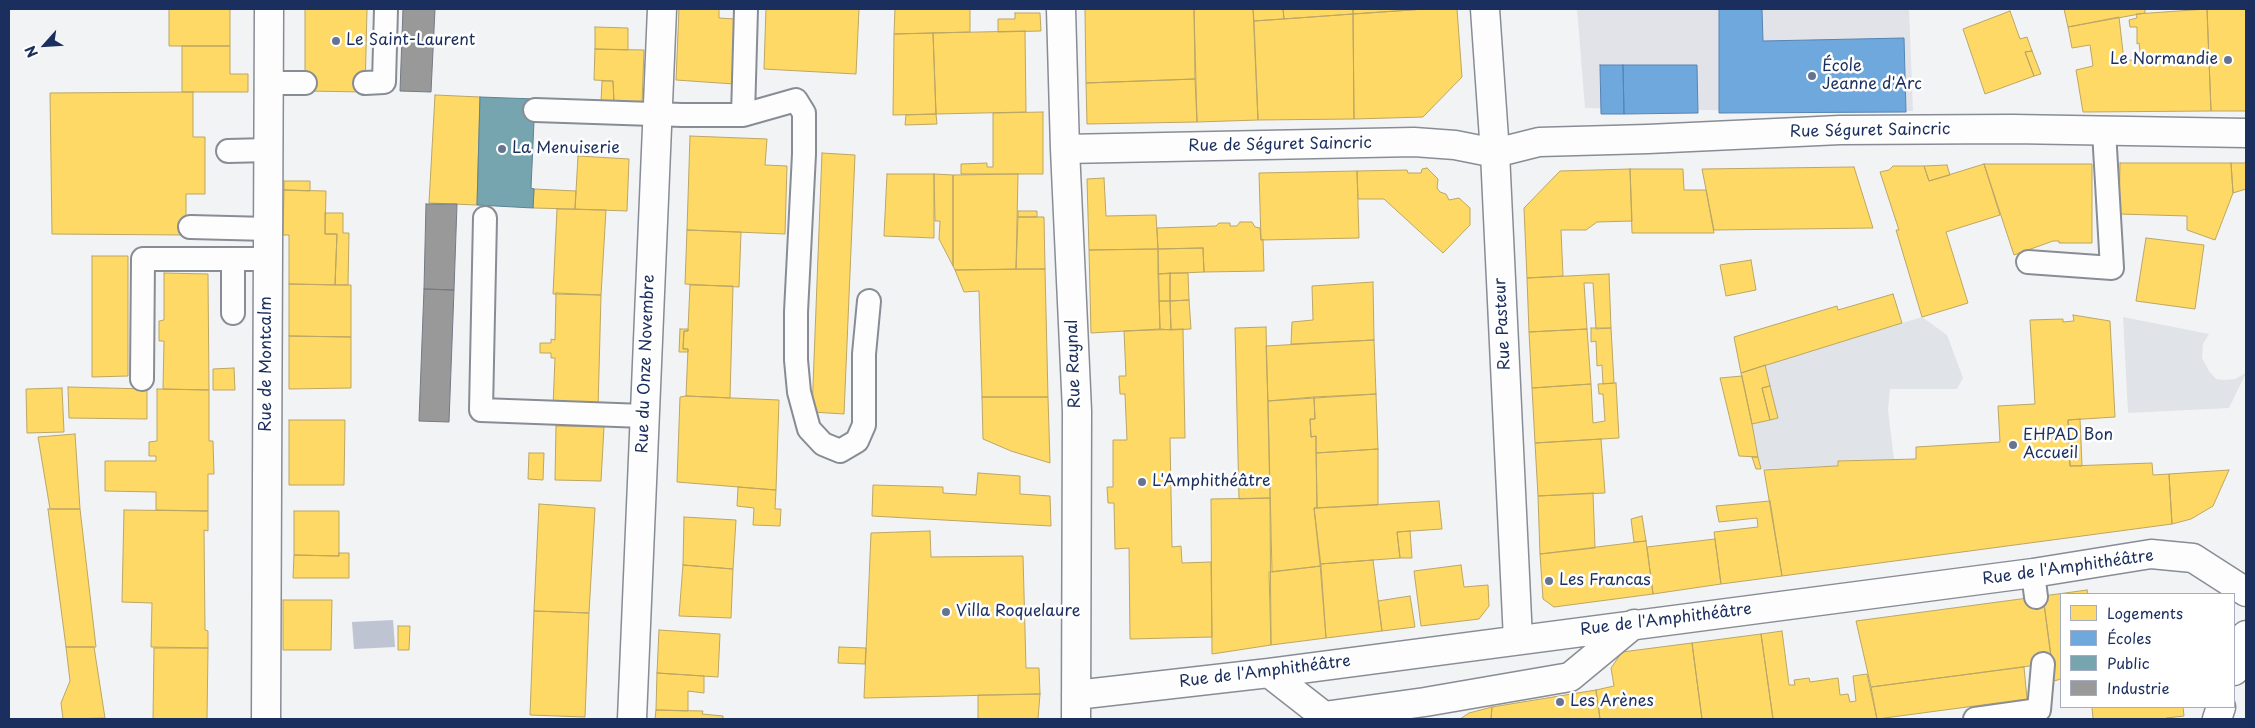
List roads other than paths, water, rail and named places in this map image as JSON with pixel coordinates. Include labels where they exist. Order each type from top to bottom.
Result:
[{"type":"street","name":"Rue de Montcalm","points":[[266,719],[269,9]]},
{"type":"street","name":"Rue du Onze Novembre","points":[[632,719],[656,114],[662,9]]},
{"type":"street","name":"Rue Raynal","points":[[1061,9],[1065,149],[1077,411],[1076,707]]},
{"type":"street","name":"Rue Pasteur","points":[[1485,9],[1495,153],[1518,640]]},
{"type":"street","name":"Rue Séguret Saincric","points":[[1495,153],[1539,142],[1840,130],[2104,130],[2246,133]]},
{"type":"street","name":"Rue de Séguret Saincric","points":[[1065,149],[1414,142],[1455,145],[1495,153]]},
{"type":"street","name":"Rue de l'Amphithéâtre","points":[[1076,707],[1269,673],[1634,624],[2035,585],[2151,554],[2193,558],[2246,592]]},
{"type":"street","points":[[1269,673],[1324,716],[1426,710],[1570,677],[1634,624]]},
{"type":"street","points":[[2235,668],[2246,635]]},
{"type":"lane","points":[[365,82],[384,82],[386,9]]},
{"type":"lane","points":[[743,114],[746,9]]},
{"type":"lane","points":[[268,83],[304,83]]},
{"type":"lane","points":[[535,110],[656,114],[743,114],[796,100],[804,113],[796,312],[798,392],[808,429],[823,444],[840,451],[857,441],[864,425],[864,354],[869,301]]},
{"type":"lane","points":[[2028,262],[2112,268],[2104,130]]},
{"type":"lane","points":[[228,151],[268,150]]},
{"type":"lane","points":[[485,218],[480,410],[644,416]]},
{"type":"lane","points":[[190,227],[268,229]]},
{"type":"lane","points":[[142,379],[143,259],[268,259]]},
{"type":"lane","points":[[233,259],[233,313]]},
{"type":"lane","points":[[1975,719],[2039,710],[2043,664]]},
{"type":"place","name":"Le Saint-Laurent","points":[[336,41]]},
{"type":"place","name":"Le Normandie","points":[[2228,60]]},
{"type":"place","name":"École Jeanne d'Arc","points":[[1812,76]]},
{"type":"place","name":"La Menuiserie","points":[[502,149]]},
{"type":"place","name":"EHPAD Bon Accueil","points":[[2013,445]]},
{"type":"place","name":"L'Amphithéâtre","points":[[1142,482]]},
{"type":"place","name":"Les Francas","points":[[1549,581]]},
{"type":"place","name":"Villa Roquelaure","points":[[946,612]]},
{"type":"place","name":"Les Arènes","points":[[1560,702]]}]
